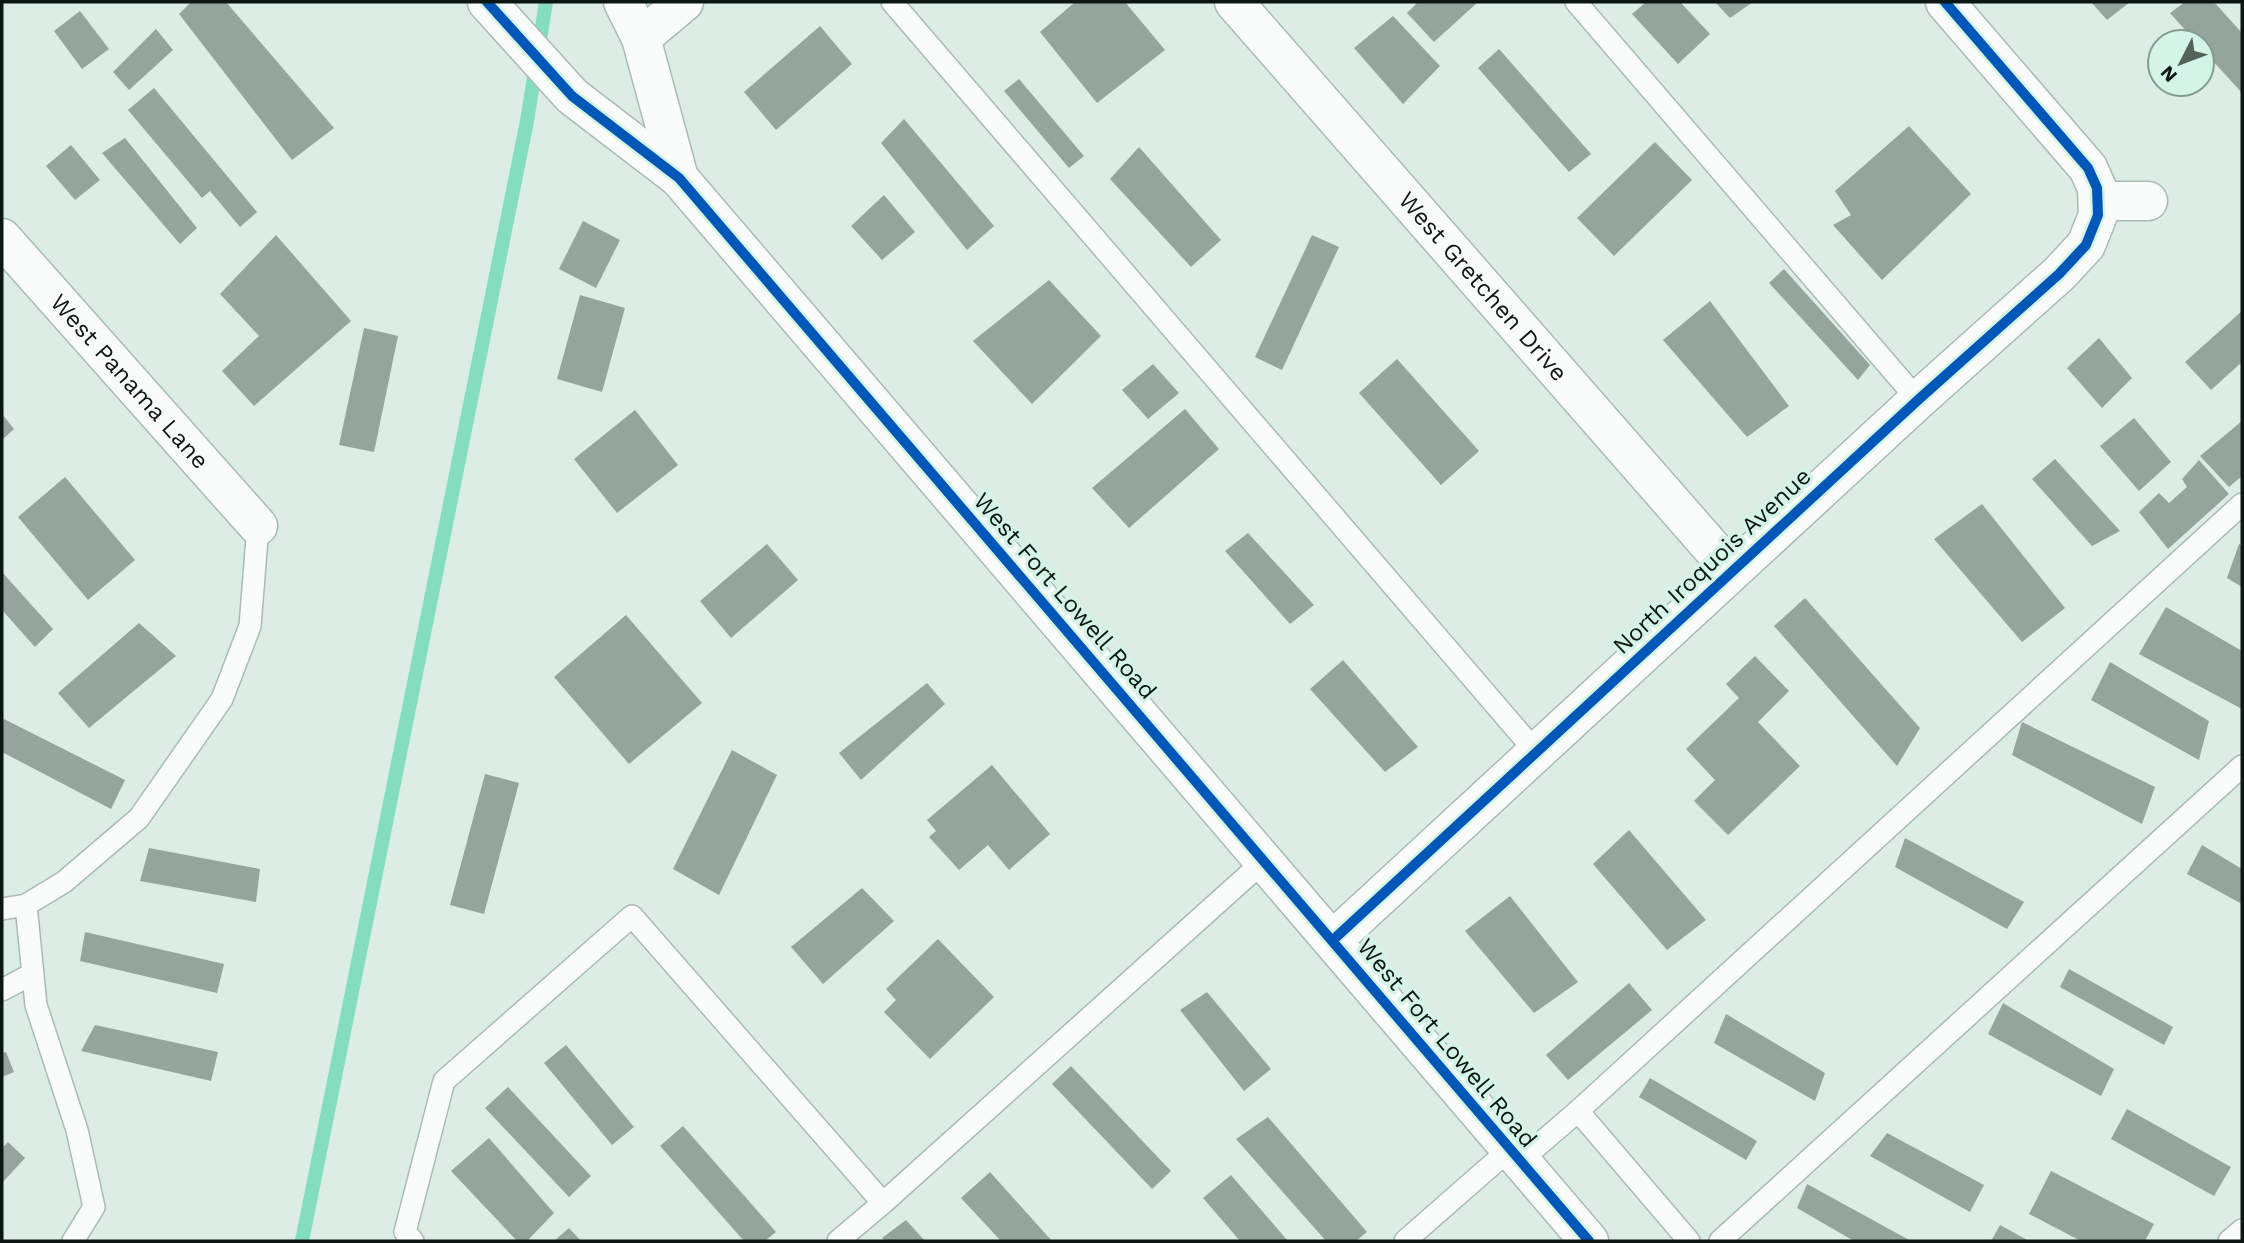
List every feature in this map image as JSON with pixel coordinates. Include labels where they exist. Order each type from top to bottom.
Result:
[{"type":"street","name":"West Fort Lowell Road","points":[[486,2],[572,96],[679,178],[1589,1241]]},
{"type":"street","name":"West Fort Lowell Road","points":[[623,2],[641,38],[679,178]]},
{"type":"street","points":[[641,38],[684,2]]},
{"type":"street","name":"West Gretchen Drive","points":[[1234,2],[1732,571]]},
{"type":"street","points":[[1945,2],[2088,168],[2097,188],[2098,201],[2148,201]]},
{"type":"street","name":"North Iroquois Avenue","points":[[1333,940],[1918,400],[2059,274],[2086,245],[2098,215],[2098,201]]},
{"type":"street","name":"West Panama Lane","points":[[2,238],[258,526]]},
{"type":"lane","points":[[892,2],[1536,752]]},
{"type":"lane","points":[[1576,2],[1918,400]]},
{"type":"lane","points":[[1405,1241],[1515,1155],[1578,1111],[2242,504]]},
{"type":"lane","points":[[2,909],[26,905],[64,882],[139,818],[222,699],[250,626],[258,526]]},
{"type":"lane","points":[[1720,1241],[2242,766]]},
{"type":"lane","points":[[838,1241],[1264,860]]},
{"type":"lane","points":[[26,905],[36,1005],[77,1130],[94,1207],[73,1241]]},
{"type":"lane","points":[[413,1241],[405,1232],[444,1081],[632,916],[883,1203]]},
{"type":"lane","points":[[2,990],[32,974]]},
{"type":"lane","points":[[1578,1111],[1689,1241]]},
{"type":"lane","points":[[2229,1241],[2242,1230]]},
{"type":"building","points":[[191,2],[226,2],[334,128],[292,160],[179,14]]},
{"type":"building","points":[[1075,2],[1125,2],[1165,50],[1097,103],[1040,32]]},
{"type":"building","points":[[1418,2],[1478,2],[1434,42],[1407,13]]},
{"type":"building","points":[[1646,2],[1680,2],[1710,34],[1678,64],[1632,14]]},
{"type":"building","points":[[1715,2],[1753,2],[1730,18]]},
{"type":"building","points":[[2091,2],[2130,2],[2107,20]]},
{"type":"building","points":[[2185,2],[2214,2],[2242,33],[2242,93],[2216,64],[2216,28],[2183,28],[2170,13]]},
{"type":"building","points":[[80,11],[109,49],[82,69],[54,31]]},
{"type":"building","points":[[1393,16],[1440,66],[1403,104],[1354,48]]},
{"type":"building","points":[[820,26],[852,64],[776,130],[744,92]]},
{"type":"building","points":[[156,29],[173,50],[129,90],[113,72]]},
{"type":"building","points":[[1499,49],[1591,154],[1569,172],[1478,68]]},
{"type":"building","points":[[1019,79],[1084,156],[1069,168],[1004,91]]},
{"type":"building","points":[[154,88],[257,212],[240,227],[210,191],[202,198],[128,110]]},
{"type":"building","points":[[904,119],[994,226],[967,250],[881,143]]},
{"type":"building","points":[[1909,126],[1971,194],[1882,280],[1833,225],[1851,215],[1835,191]]},
{"type":"building","points":[[125,138],[197,228],[180,244],[102,153]]},
{"type":"building","points":[[1655,142],[1692,180],[1614,256],[1577,218]]},
{"type":"building","points":[[71,145],[100,180],[75,200],[46,166]]},
{"type":"building","points":[[1139,147],[1221,240],[1191,267],[1110,179]]},
{"type":"building","points":[[884,195],[915,232],[882,260],[851,226]]},
{"type":"building","points":[[583,221],[620,240],[596,288],[559,269]]},
{"type":"building","points":[[276,235],[351,321],[254,406],[222,371],[259,336],[220,294]]},
{"type":"building","points":[[1312,235],[1339,247],[1282,370],[1255,357]]},
{"type":"building","points":[[1784,269],[1870,365],[1858,380],[1769,283]]},
{"type":"building","points":[[1049,280],[1101,336],[1032,404],[973,341]]},
{"type":"building","points":[[580,295],[625,308],[602,392],[557,379]]},
{"type":"building","points":[[1710,301],[1789,406],[1747,437],[1663,340]]},
{"type":"building","points":[[2242,311],[2242,362],[2211,390],[2185,362]]},
{"type":"building","points":[[364,328],[398,336],[374,452],[339,445]]},
{"type":"building","points":[[2099,338],[2132,378],[2102,408],[2067,368]]},
{"type":"building","points":[[1397,359],[1479,451],[1441,485],[1359,393]]},
{"type":"building","points":[[1153,364],[1179,393],[1148,419],[1122,390]]},
{"type":"building","points":[[1185,409],[1219,449],[1129,528],[1092,488]]},
{"type":"building","points":[[635,410],[678,465],[617,513],[574,459]]},
{"type":"building","points":[[2,414],[14,429],[2,440]]},
{"type":"building","points":[[2134,418],[2171,462],[2139,491],[2100,446]]},
{"type":"building","points":[[2242,421],[2242,476],[2229,487],[2200,456]]},
{"type":"building","points":[[2055,459],[2120,531],[2092,546],[2032,479]]},
{"type":"building","points":[[2199,460],[2229,494],[2168,549],[2139,512],[2159,493],[2169,503],[2187,487],[2182,479]]},
{"type":"building","points":[[65,477],[135,560],[88,600],[18,517]]},
{"type":"building","points":[[1982,504],[2065,608],[2022,642],[1934,539]]},
{"type":"building","points":[[1248,533],[1314,605],[1290,624],[1225,551]]},
{"type":"building","points":[[767,544],[798,580],[731,638],[700,601]]},
{"type":"building","points":[[2239,544],[2242,546],[2242,587],[2227,578]]},
{"type":"building","points":[[2,572],[53,629],[35,647],[2,610]]},
{"type":"building","points":[[1805,598],[1920,728],[1897,766],[1774,626]]},
{"type":"building","points":[[2166,607],[2242,651],[2242,709],[2139,654]]},
{"type":"building","points":[[626,615],[702,703],[629,764],[554,677]]},
{"type":"building","points":[[139,623],[176,656],[89,728],[58,693]]},
{"type":"building","points":[[1755,656],[1789,691],[1758,722],[1800,766],[1728,835],[1694,801],[1715,780],[1686,749],[1739,698],[1726,684]]},
{"type":"building","points":[[1343,660],[1418,747],[1385,772],[1310,689]]},
{"type":"building","points":[[2110,662],[2209,721],[2199,760],[2091,700]]},
{"type":"building","points":[[927,683],[945,704],[861,780],[839,753]]},
{"type":"building","points":[[4,719],[125,780],[111,809],[2,752]]},
{"type":"building","points":[[2022,722],[2155,787],[2142,824],[2012,755]]},
{"type":"building","points":[[732,750],[777,775],[719,895],[673,869]]},
{"type":"building","points":[[992,765],[1050,834],[1009,870],[988,845],[959,870],[929,837],[936,831],[927,820]]},
{"type":"building","points":[[485,774],[519,783],[484,914],[450,905]]},
{"type":"building","points":[[1629,830],[1706,920],[1667,950],[1593,864]]},
{"type":"building","points":[[1905,838],[2024,902],[2007,929],[1895,867]]},
{"type":"building","points":[[2202,845],[2242,869],[2242,904],[2187,874]]},
{"type":"building","points":[[149,848],[260,869],[256,902],[140,881]]},
{"type":"building","points":[[862,888],[894,921],[823,984],[791,947]]},
{"type":"building","points":[[1510,896],[1578,982],[1534,1013],[1465,931]]},
{"type":"building","points":[[85,932],[224,964],[217,993],[80,961]]},
{"type":"building","points":[[938,939],[994,997],[930,1059],[884,1012],[896,1000],[886,989]]},
{"type":"building","points":[[2069,969],[2173,1027],[2164,1045],[2060,987]]},
{"type":"building","points":[[1629,983],[1652,1010],[1568,1080],[1546,1055]]},
{"type":"building","points":[[1207,992],[1271,1069],[1244,1091],[1180,1010]]},
{"type":"building","points":[[2003,1003],[2114,1069],[2101,1096],[1988,1034]]},
{"type":"building","points":[[1726,1014],[1825,1073],[1815,1101],[1714,1043]]},
{"type":"building","points":[[95,1025],[218,1052],[211,1081],[81,1051]]},
{"type":"building","points":[[566,1045],[634,1127],[612,1145],[544,1063]]},
{"type":"building","points":[[6,1052],[14,1072],[2,1077],[2,1053]]},
{"type":"building","points":[[1071,1066],[1171,1171],[1152,1189],[1052,1084]]},
{"type":"building","points":[[1650,1078],[1757,1141],[1746,1160],[1639,1097]]},
{"type":"building","points":[[508,1087],[591,1176],[569,1197],[485,1108]]},
{"type":"building","points":[[2127,1109],[2231,1167],[2214,1196],[2111,1139]]},
{"type":"building","points":[[1268,1117],[1367,1232],[1356,1241],[1326,1241],[1236,1139]]},
{"type":"building","points":[[683,1126],[776,1232],[765,1241],[744,1241],[660,1146]]},
{"type":"building","points":[[1887,1133],[1984,1185],[1970,1212],[1870,1156]]},
{"type":"building","points":[[489,1138],[554,1213],[527,1241],[517,1241],[451,1171]]},
{"type":"building","points":[[8,1142],[25,1158],[2,1183],[2,1148]]},
{"type":"building","points":[[2051,1171],[2154,1224],[2145,1241],[2081,1241],[2029,1214]]},
{"type":"building","points":[[990,1172],[1052,1241],[1001,1241],[961,1198]]},
{"type":"building","points":[[1231,1175],[1288,1241],[1240,1241],[1203,1198]]},
{"type":"building","points":[[1807,1184],[1911,1241],[1854,1241],[1797,1208]]},
{"type":"building","points":[[906,1220],[925,1241],[885,1241],[882,1238]]},
{"type":"building","points":[[2000,1225],[2029,1241],[1991,1241]]},
{"type":"building","points":[[569,1228],[581,1241],[554,1241]]},
{"type":"waterway","points":[[302,1241],[527,121],[546,2]]},
{"type":"cycle path","points":[[487,2],[572,96],[679,178],[1589,1241]]},
{"type":"cycle path","points":[[1333,940],[1918,400],[2059,274],[2086,245],[2098,215],[2097,188],[2088,168],[1945,2]]}]
